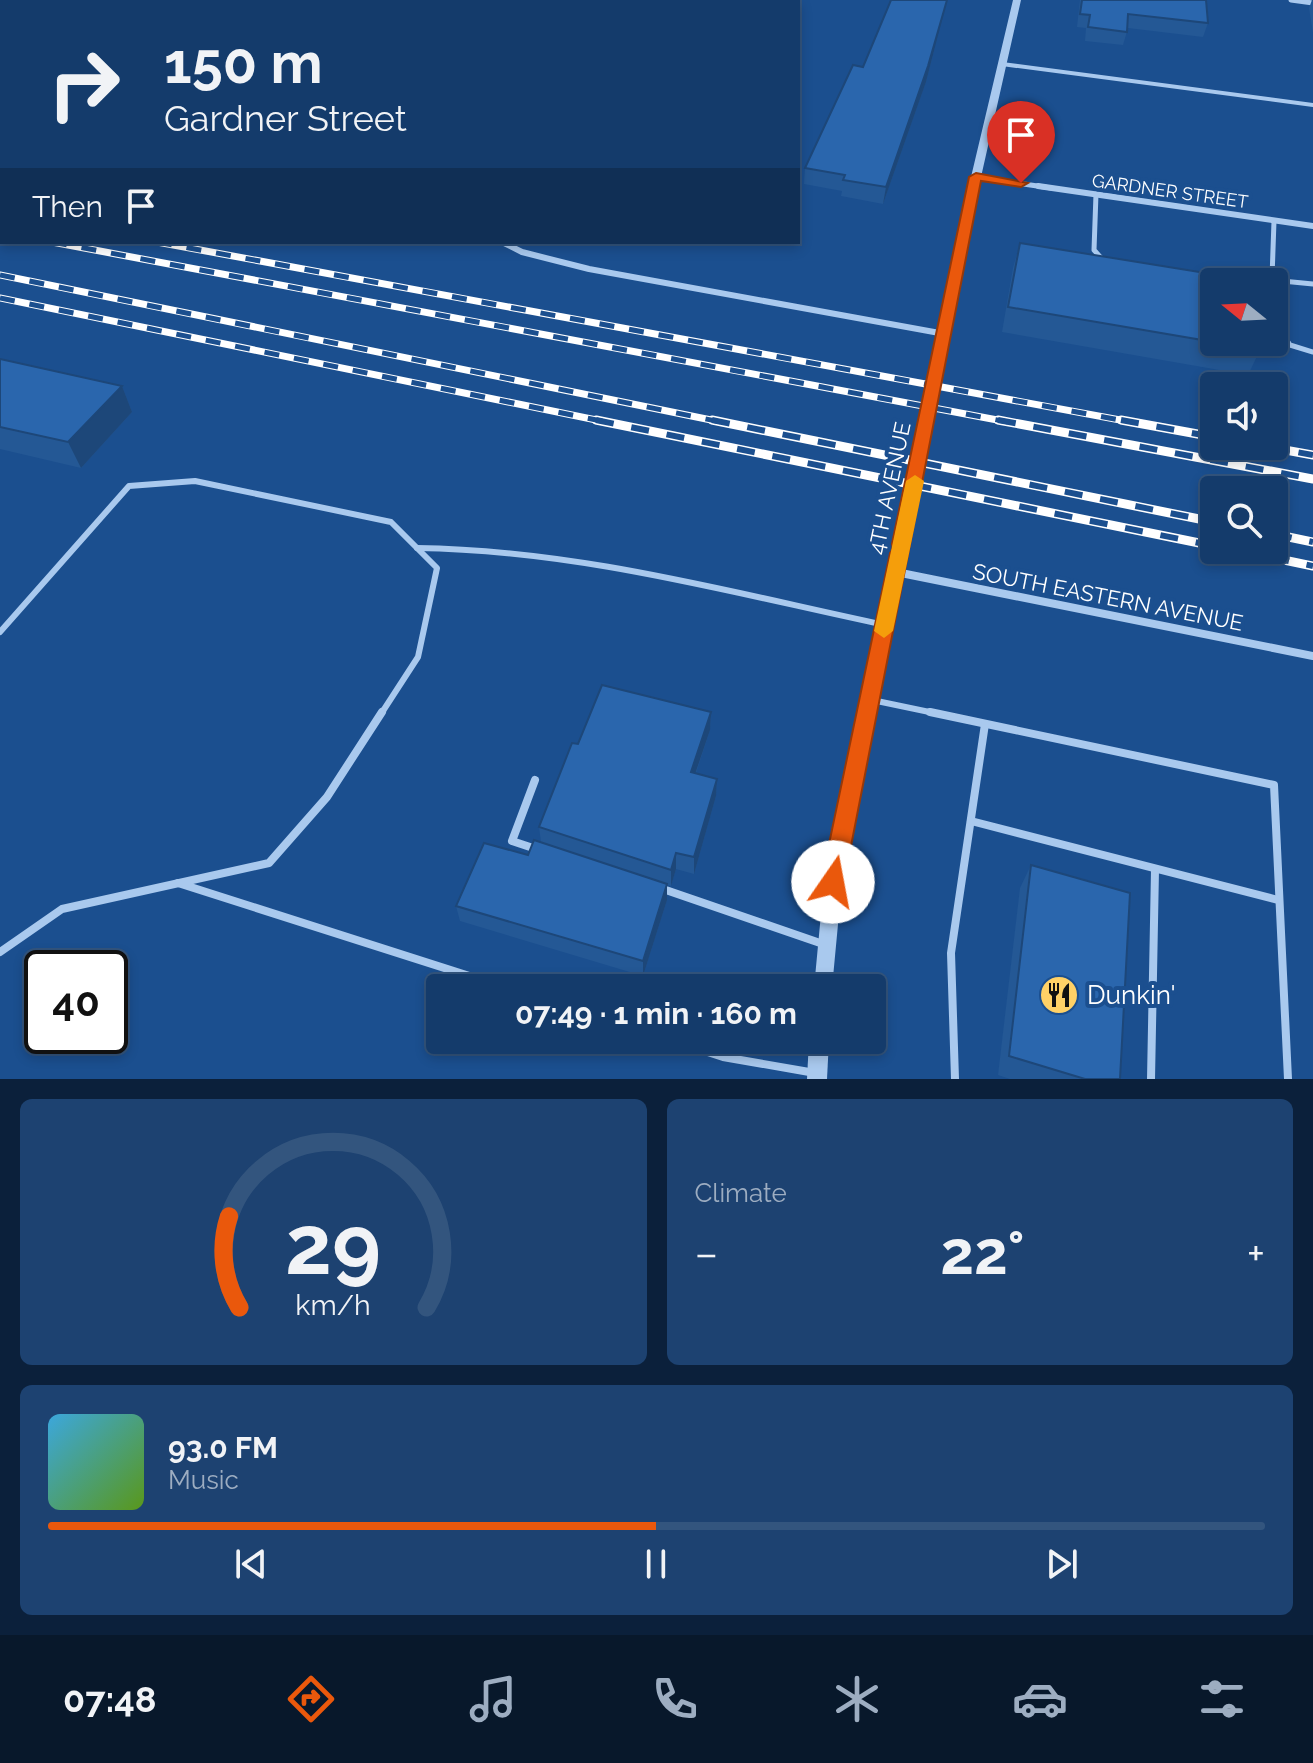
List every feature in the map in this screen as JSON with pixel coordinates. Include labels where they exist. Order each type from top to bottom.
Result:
[{"type":"street","name":"4TH AVENUE","points":[[824,974],[833,882],[976,177],[1017,0]]},
{"type":"street","points":[[1291,0],[1313,3]]},
{"type":"street","name":"GARDNER STREET","points":[[976,177],[1313,226]]},
{"type":"street","points":[[506,244],[522,252],[589,269],[945,334]]},
{"type":"street","name":"SOUTH EASTERN AVENUE","points":[[896,572],[1313,656]]},
{"type":"street","points":[[816,1076],[818,1054]]},
{"type":"lane","points":[[1002,64],[1313,105]]},
{"type":"lane","points":[[1096,194],[1094,250],[1101,259],[1111,262]]},
{"type":"lane","points":[[1272,268],[1274,221]]},
{"type":"lane","points":[[1288,282],[1313,284]]},
{"type":"lane","points":[[1288,342],[1313,352]]},
{"type":"lane","points":[[0,632],[129,486],[195,481],[391,522],[437,568],[418,657],[327,797],[269,863],[62,909],[0,952]]},
{"type":"lane","points":[[417,548],[460,547],[587,561],[885,625]]},
{"type":"lane","points":[[870,699],[1274,785],[1288,1079]]},
{"type":"lane","points":[[955,1079],[951,953],[985,724]]},
{"type":"lane","points":[[535,780],[512,841],[555,855]]},
{"type":"lane","points":[[971,821],[1278,900]]},
{"type":"lane","points":[[1151,1079],[1155,870]]},
{"type":"lane","points":[[175,882],[463,974]]},
{"type":"lane","points":[[656,887],[827,945]]},
{"type":"lane","points":[[714,1054],[816,1076]]},
{"type":"building","points":[[891,0],[947,0],[928,66],[886,187],[843,180],[845,175],[805,168],[853,65],[863,67]]},
{"type":"building","points":[[1082,0],[1206,0],[1208,23],[1128,14],[1127,32],[1088,27],[1090,15],[1080,14]]},
{"type":"building","points":[[1020,243],[1200,272],[1200,340],[1008,307]]},
{"type":"building","points":[[0,359],[122,386],[68,442],[0,427]]},
{"type":"building","points":[[602,685],[711,712],[691,772],[717,779],[694,857],[676,853],[671,870],[539,827],[572,743],[578,744]]},
{"type":"building","points":[[534,840],[667,884],[643,961],[456,906],[484,843],[528,855]]},
{"type":"building","name":"Dunkin'","points":[[1031,865],[1130,893],[1120,1079],[1085,1079],[1009,1056]]},
{"type":"railway","points":[[63,244],[1008,422]]},
{"type":"railway","points":[[168,244],[1131,422]]},
{"type":"railway","points":[[0,275],[721,422]]},
{"type":"railway","points":[[0,298],[606,422]]},
{"type":"railway","points":[[596,420],[1200,543]]},
{"type":"railway","points":[[712,420],[1200,519]]},
{"type":"railway","points":[[998,420],[1313,479]]},
{"type":"railway","points":[[1121,420],[1200,434]]},
{"type":"railway","points":[[1288,450],[1313,455]]},
{"type":"railway","points":[[1288,537],[1313,542]]},
{"type":"railway","points":[[1288,561],[1313,566]]},
{"type":"slow traffic","points":[[884,631],[915,481]]},
{"type":"place","name":"Dunkin'","points":[[1059,995]]},
{"type":"route","points":[[833,882],[976,177],[1021,183]]}]
